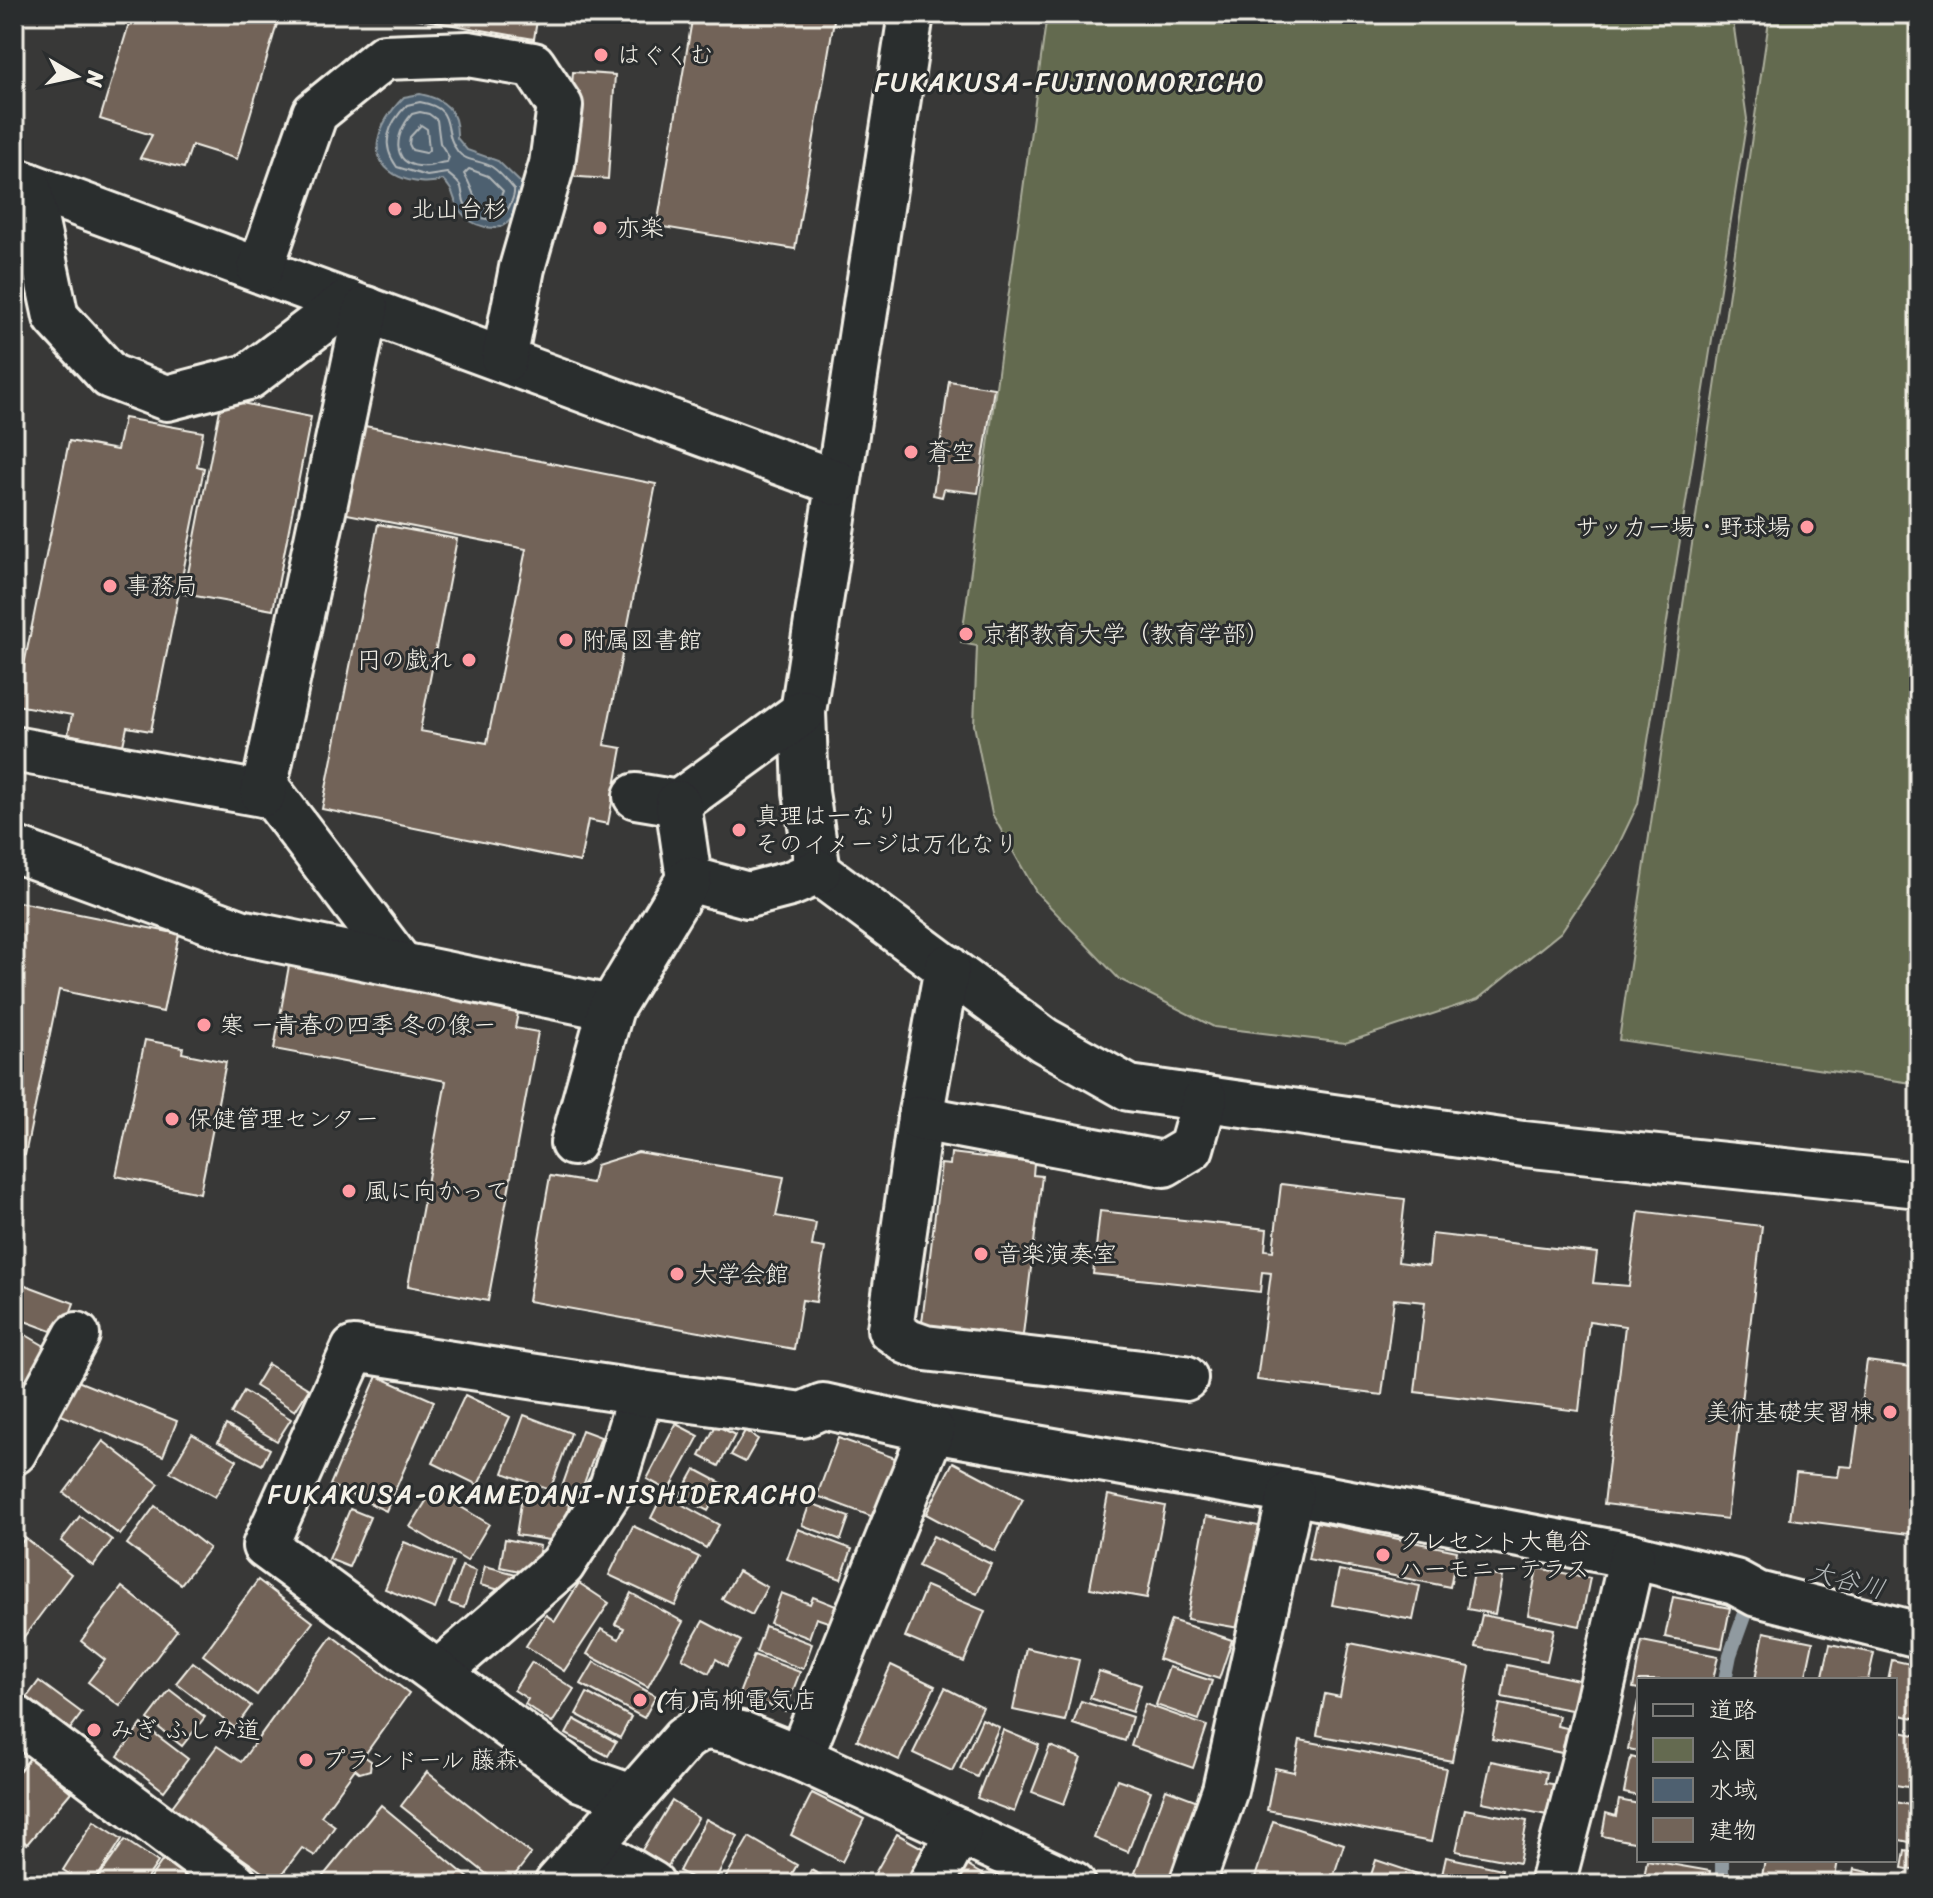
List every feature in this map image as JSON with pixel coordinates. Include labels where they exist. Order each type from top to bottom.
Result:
[{"type":"street","points":[[911,14],[803,712],[806,792],[818,872],[1044,1040],[1129,1088],[1523,1144],[1919,1185]]},
{"type":"street","points":[[260,270],[315,113],[384,57],[468,54],[533,65],[560,106],[552,164],[522,268],[504,360]]},
{"type":"street","points":[[21,182],[837,483]]},
{"type":"street","points":[[21,182],[56,317],[110,376],[167,398],[248,377],[357,306]]},
{"type":"street","points":[[263,794],[357,306]]},
{"type":"street","points":[[689,879],[657,799],[803,712]]},
{"type":"street","points":[[19,750],[273,796],[401,965]]},
{"type":"street","points":[[14,849],[240,932],[611,1008]]},
{"type":"street","points":[[689,879],[748,895],[790,884],[818,872]]},
{"type":"street","points":[[573,1143],[611,1008],[689,879]]},
{"type":"street","points":[[947,967],[920,1118],[890,1329],[908,1342],[925,1348],[1185,1378]]},
{"type":"street","points":[[920,1118],[1164,1164],[1191,1148],[1205,1099]]},
{"type":"street","points":[[14,1452],[77,1335]]},
{"type":"street","points":[[632,1797],[583,1780],[265,1546],[354,1349],[802,1415],[823,1406],[932,1430],[1291,1492],[1632,1556],[1735,1582],[1757,1594],[1919,1635]]},
{"type":"street","points":[[439,1672],[562,1565],[612,1487],[641,1393]]},
{"type":"street","points":[[800,1758],[932,1430]]},
{"type":"street","points":[[1192,1884],[1225,1790],[1291,1492]]},
{"type":"street","points":[[1552,1884],[1586,1755],[1632,1556]]},
{"type":"street","points":[[14,1717],[235,1884]]},
{"type":"street","points":[[557,1884],[684,1739],[697,1730],[709,1727],[727,1729],[800,1758],[1073,1884]]},
{"type":"street","points":[[931,1884],[959,1831]]},
{"type":"street","points":[[590,1848],[652,1884]]},
{"type":"green space","points":[[1047,14],[1732,14],[1747,119],[1638,804],[1616,850],[1561,932],[1478,999],[1345,1043],[1214,1027],[1119,979],[1036,892],[992,814],[974,725],[977,646],[961,643]]},
{"type":"green space","name":"サッカー場・野球場","points":[[1770,14],[1919,14],[1919,1084],[1619,1040]]},
{"type":"water","points":[[420,94],[437,99],[449,108],[455,120],[457,138],[467,150],[498,161],[523,185],[518,208],[505,225],[485,227],[465,217],[443,180],[421,182],[399,177],[382,163],[378,141],[384,122],[404,97]]},
{"type":"building","points":[[132,14],[280,14],[237,159],[192,145],[184,168],[140,158],[152,135],[100,119]]},
{"type":"building","points":[[414,14],[538,14],[534,39],[413,18]]},
{"type":"building","points":[[693,14],[835,14],[795,249],[657,226]]},
{"type":"building","points":[[573,72],[615,75],[608,179],[566,176]]},
{"type":"building","points":[[949,381],[994,388],[978,493],[944,489],[942,497],[933,495]]},
{"type":"building","points":[[222,399],[311,417],[273,610],[184,594]]},
{"type":"building","name":"事務局","points":[[124,418],[203,432],[197,466],[204,468],[151,731],[127,727],[123,745],[68,734],[72,715],[16,705],[69,441],[117,450]]},
{"type":"building","name":"附属図書館","points":[[355,424],[656,484],[604,745],[622,748],[608,824],[588,820],[580,862],[322,809],[378,524],[457,539],[420,731],[487,743],[526,549],[337,512]]},
{"type":"building","points":[[14,639],[20,640],[14,674]]},
{"type":"building","points":[[14,901],[179,934],[163,1012],[59,990],[25,1155],[14,1153]]},
{"type":"building","points":[[290,960],[520,1003],[515,1028],[538,1032],[488,1301],[408,1286],[446,1081],[274,1049]]},
{"type":"building","name":"保健管理センター","points":[[145,1040],[183,1047],[182,1053],[226,1062],[200,1193],[116,1176]]},
{"type":"building","name":"大学会館","points":[[638,1152],[784,1177],[776,1216],[816,1223],[812,1246],[825,1248],[816,1302],[802,1300],[794,1349],[528,1301],[550,1176],[592,1183],[596,1165]]},
{"type":"building","name":"音楽演奏室","points":[[951,1153],[1034,1163],[1033,1175],[1042,1176],[1022,1343],[921,1331],[941,1164],[950,1165]]},
{"type":"building","points":[[1281,1184],[1405,1199],[1398,1262],[1429,1266],[1432,1234],[1597,1253],[1593,1283],[1629,1286],[1639,1211],[1762,1226],[1727,1519],[1604,1504],[1625,1326],[1589,1321],[1579,1411],[1415,1392],[1425,1302],[1394,1299],[1382,1395],[1257,1380],[1271,1273],[1262,1272],[1260,1292],[1093,1274],[1100,1211],[1267,1229],[1265,1250],[1273,1251]]},
{"type":"building","points":[[20,1283],[74,1303],[62,1335],[14,1317],[14,1299]]},
{"type":"building","points":[[14,1328],[55,1352],[35,1388],[14,1376]]},
{"type":"building","name":"美術基礎実習棟","points":[[1867,1361],[1919,1368],[1919,1456],[1909,1534],[1790,1519],[1796,1473],[1838,1477],[1840,1466],[1852,1467]]},
{"type":"building","points":[[268,1364],[309,1389],[295,1411],[255,1386]]},
{"type":"building","points":[[377,1376],[434,1401],[386,1511],[330,1485]]},
{"type":"building","points":[[75,1380],[177,1421],[163,1456],[61,1415]]},
{"type":"building","points":[[244,1391],[291,1419],[277,1441],[231,1414]]},
{"type":"building","points":[[465,1395],[510,1417],[478,1485],[433,1463]]},
{"type":"building","points":[[524,1415],[571,1433],[550,1490],[503,1473]]},
{"type":"building","points":[[676,1424],[699,1436],[669,1491],[647,1479]]},
{"type":"building","points":[[226,1425],[270,1449],[262,1465],[218,1442]]},
{"type":"building","points":[[716,1425],[735,1435],[719,1466],[700,1456]]},
{"type":"building","points":[[582,1430],[601,1437],[580,1494],[562,1487]]},
{"type":"building","points":[[745,1431],[758,1439],[745,1462],[731,1455]]},
{"type":"building","points":[[192,1434],[237,1460],[215,1497],[170,1472]]},
{"type":"building","points":[[838,1438],[898,1459],[876,1518],[817,1496]]},
{"type":"building","points":[[103,1441],[159,1484],[120,1535],[64,1493]]},
{"type":"building","points":[[953,1462],[1023,1499],[995,1551],[926,1514]]},
{"type":"building","points":[[695,1469],[723,1484],[708,1511],[680,1496]]},
{"type":"building","points":[[433,1490],[489,1524],[467,1561],[410,1527]]},
{"type":"building","points":[[663,1494],[719,1525],[706,1548],[651,1518]]},
{"type":"building","points":[[1108,1495],[1165,1506],[1147,1598],[1090,1588]]},
{"type":"building","points":[[522,1496],[569,1504],[563,1542],[516,1535]]},
{"type":"building","points":[[810,1503],[849,1517],[841,1540],[802,1525]]},
{"type":"building","points":[[155,1506],[209,1548],[181,1584],[127,1544]]},
{"type":"building","points":[[350,1509],[370,1517],[349,1567],[329,1559]]},
{"type":"building","points":[[80,1516],[112,1540],[93,1566],[61,1541]]},
{"type":"building","points":[[1206,1516],[1264,1527],[1245,1629],[1187,1619]]},
{"type":"building","name":"クレセント大亀谷 ハーモニーテラス","points":[[1316,1522],[1457,1551],[1450,1587],[1308,1559]]},
{"type":"building","points":[[633,1526],[699,1557],[675,1606],[609,1575]]},
{"type":"building","points":[[798,1529],[852,1549],[841,1579],[787,1559]]},
{"type":"building","points":[[933,1536],[991,1564],[977,1594],[918,1566]]},
{"type":"building","points":[[25,1538],[71,1574],[17,1646],[14,1643],[14,1553]]},
{"type":"building","points":[[505,1539],[540,1546],[535,1574],[500,1567]]},
{"type":"building","points":[[404,1542],[453,1562],[435,1609],[385,1589]]},
{"type":"building","points":[[462,1566],[476,1571],[464,1608],[449,1603]]},
{"type":"building","points":[[485,1566],[520,1575],[516,1594],[480,1585]]},
{"type":"building","points":[[1537,1568],[1590,1578],[1580,1626],[1528,1615]]},
{"type":"building","points":[[1339,1570],[1420,1586],[1413,1620],[1332,1605]]},
{"type":"building","points":[[738,1571],[767,1587],[752,1615],[722,1599]]},
{"type":"building","points":[[1474,1572],[1502,1577],[1495,1614],[1467,1609]]},
{"type":"building","points":[[258,1580],[313,1622],[257,1695],[203,1655]]},
{"type":"building","points":[[579,1583],[609,1603],[564,1671],[526,1646],[546,1615],[555,1621]]},
{"type":"building","points":[[926,1586],[985,1611],[964,1662],[905,1637]]},
{"type":"building","points":[[122,1587],[177,1630],[120,1706],[88,1682],[105,1660],[81,1641]]},
{"type":"building","points":[[631,1593],[683,1622],[648,1687],[587,1654],[601,1629],[619,1639],[624,1628],[615,1624]]},
{"type":"building","points":[[781,1593],[810,1604],[813,1597],[841,1608],[834,1624],[816,1618],[809,1638],[770,1623]]},
{"type":"building","points":[[1673,1597],[1730,1608],[1722,1648],[1665,1637]]},
{"type":"building","points":[[1482,1615],[1554,1629],[1547,1661],[1475,1647]]},
{"type":"building","points":[[1171,1620],[1232,1640],[1219,1679],[1158,1659]]},
{"type":"building","points":[[703,1621],[741,1641],[727,1666],[716,1659],[709,1673],[682,1658]]},
{"type":"building","points":[[765,1626],[812,1644],[803,1669],[756,1652]]},
{"type":"building","points":[[1764,1632],[1813,1642],[1805,1678],[1755,1678]]},
{"type":"building","name":"プランドール 藤森","points":[[332,1636],[409,1693],[364,1756],[371,1761],[370,1770],[360,1773],[355,1769],[321,1816],[335,1826],[315,1856],[302,1848],[276,1882],[171,1808],[217,1746],[241,1762]]},
{"type":"building","points":[[1642,1641],[1718,1656],[1713,1678],[1637,1678],[1637,1689],[1633,1688]]},
{"type":"building","points":[[1350,1643],[1470,1667],[1452,1761],[1317,1735],[1325,1694],[1340,1697]]},
{"type":"building","points":[[1830,1644],[1874,1653],[1868,1678],[1822,1678]]},
{"type":"building","points":[[1026,1648],[1079,1660],[1065,1721],[1013,1710]]},
{"type":"building","points":[[754,1655],[800,1672],[785,1711],[739,1694]]},
{"type":"building","points":[[1892,1660],[1919,1666],[1919,1719],[1897,1714],[1897,1678],[1888,1678]]},
{"type":"building","points":[[193,1662],[251,1706],[235,1728],[176,1683]]},
{"type":"building","points":[[532,1662],[574,1689],[552,1723],[525,1704],[528,1699],[514,1690]]},
{"type":"building","points":[[594,1662],[656,1696],[644,1718],[581,1684]]},
{"type":"building","points":[[891,1665],[935,1686],[899,1760],[857,1740]]},
{"type":"building","points":[[1507,1665],[1588,1682],[1582,1712],[1502,1697]]},
{"type":"building","points":[[1169,1667],[1212,1681],[1199,1720],[1156,1705]]},
{"type":"building","points":[[1099,1671],[1141,1685],[1132,1712],[1090,1698]]},
{"type":"building","points":[[39,1681],[82,1713],[67,1733],[24,1701]]},
{"type":"building","points":[[945,1688],[983,1707],[952,1771],[913,1753]]},
{"type":"building","points":[[170,1690],[205,1717],[182,1746],[148,1719]]},
{"type":"building","points":[[587,1693],[631,1717],[620,1738],[576,1714]]},
{"type":"building","points":[[1081,1701],[1132,1717],[1125,1741],[1073,1724]]},
{"type":"building","points":[[1145,1704],[1207,1726],[1193,1768],[1131,1746]]},
{"type":"building","points":[[1500,1704],[1559,1716],[1557,1726],[1567,1728],[1562,1753],[1492,1739]]},
{"type":"building","points":[[1637,1706],[1637,1751],[1628,1749]]},
{"type":"building","points":[[574,1719],[616,1742],[608,1756],[566,1734]]},
{"type":"building","points":[[982,1719],[999,1727],[977,1777],[960,1769]]},
{"type":"building","points":[[142,1724],[188,1759],[164,1791],[118,1756]]},
{"type":"building","points":[[1003,1730],[1039,1745],[1014,1812],[977,1798]]},
{"type":"building","points":[[1897,1731],[1919,1736],[1908,1787],[1897,1785]]},
{"type":"building","points":[[1300,1740],[1446,1768],[1431,1842],[1267,1810],[1275,1768],[1294,1772]]},
{"type":"building","points":[[1050,1746],[1081,1758],[1064,1804],[1032,1792]]},
{"type":"building","points":[[1631,1757],[1637,1758],[1637,1796],[1624,1793]]},
{"type":"building","points":[[30,1758],[71,1792],[27,1844],[14,1833],[14,1777]]},
{"type":"building","points":[[1491,1761],[1547,1772],[1545,1783],[1553,1784],[1547,1815],[1482,1802]]},
{"type":"building","points":[[427,1772],[531,1854],[508,1884],[499,1884],[401,1806]]},
{"type":"building","points":[[1117,1779],[1151,1791],[1128,1852],[1094,1838]]},
{"type":"building","points":[[1166,1789],[1198,1801],[1186,1833],[1191,1835],[1173,1884],[1140,1884],[1132,1881]]},
{"type":"building","points":[[812,1793],[864,1819],[842,1862],[791,1835]]},
{"type":"building","points":[[1619,1800],[1637,1804],[1637,1843],[1602,1836],[1606,1813],[1616,1816]]},
{"type":"building","points":[[672,1801],[698,1818],[668,1866],[642,1850]]},
{"type":"building","points":[[1897,1802],[1919,1807],[1919,1844],[1897,1839]]},
{"type":"building","points":[[381,1805],[476,1884],[323,1884],[319,1881]]},
{"type":"building","points":[[1465,1809],[1527,1821],[1519,1863],[1456,1851]]},
{"type":"building","points":[[706,1819],[738,1836],[713,1884],[704,1884],[679,1871]]},
{"type":"building","points":[[94,1821],[122,1839],[93,1884],[85,1884],[63,1870]]},
{"type":"building","points":[[1273,1821],[1344,1844],[1331,1884],[1253,1884]]},
{"type":"building","points":[[897,1834],[937,1856],[922,1884],[869,1884]]},
{"type":"building","points":[[749,1837],[797,1865],[786,1884],[722,1884]]},
{"type":"building","points":[[125,1840],[158,1862],[143,1884],[100,1884],[96,1881]]},
{"type":"building","points":[[1905,1850],[1919,1853],[1919,1871],[1902,1868]]},
{"type":"building","points":[[167,1854],[192,1871],[183,1884],[146,1884]]},
{"type":"building","points":[[1446,1857],[1502,1869],[1499,1884],[1440,1884]]},
{"type":"building","points":[[1376,1860],[1418,1874],[1414,1884],[1368,1884]]},
{"type":"building","points":[[960,1861],[991,1880],[989,1884],[946,1884]]},
{"type":"building","points":[[1647,1862],[1710,1871],[1708,1884],[1643,1884]]},
{"type":"building","points":[[1765,1862],[1838,1862],[1834,1884],[1761,1881]]},
{"type":"building","points":[[1854,1869],[1891,1877],[1889,1884],[1851,1884]]},
{"type":"building","points":[[811,1870],[837,1884],[803,1884]]},
{"type":"waterway","name":"大谷川","points":[[1725,1678],[1730,1655],[1748,1605]]},
{"type":"waterway","name":"大谷川","points":[[1722,1862],[1722,1884]]},
{"type":"place","name":"はぐくむ","points":[[601,55]]},
{"type":"place","name":"北山台杉","points":[[395,209]]},
{"type":"place","name":"亦楽","points":[[600,228]]},
{"type":"place","name":"蒼空","points":[[911,452]]},
{"type":"place","name":"サッカー場・野球場","points":[[1807,527]]},
{"type":"place","name":"事務局","points":[[110,586]]},
{"type":"place","name":"京都教育大学（教育学部）","points":[[966,634]]},
{"type":"place","name":"附属図書館","points":[[566,640]]},
{"type":"place","name":"円の戯れ","points":[[469,660]]},
{"type":"place","name":"真理は一なり そのイメージは万化なり","points":[[739,830]]},
{"type":"place","name":"寒 ー青春の四季 冬の像ー","points":[[204,1025]]},
{"type":"place","name":"保健管理センター","points":[[172,1119]]},
{"type":"place","name":"風に向かって","points":[[349,1191]]},
{"type":"place","name":"音楽演奏室","points":[[981,1254]]},
{"type":"place","name":"大学会館","points":[[677,1274]]},
{"type":"place","name":"美術基礎実習棟","points":[[1890,1412]]},
{"type":"place","name":"クレセント大亀谷 ハーモニーテラス","points":[[1383,1555]]},
{"type":"place","name":"(有)高柳電気店","points":[[640,1700]]},
{"type":"place","name":"みぎ ふしみ道","points":[[94,1730]]},
{"type":"place","name":"プランドール 藤森","points":[[306,1760]]},
{"type":"district","name":"FUKAKUSA-FUJINOMORICHO","points":[[1070,82]]},
{"type":"district","name":"FUKAKUSA-OKAMEDANI-NISHIDERACHO","points":[[543,1494]]}]
